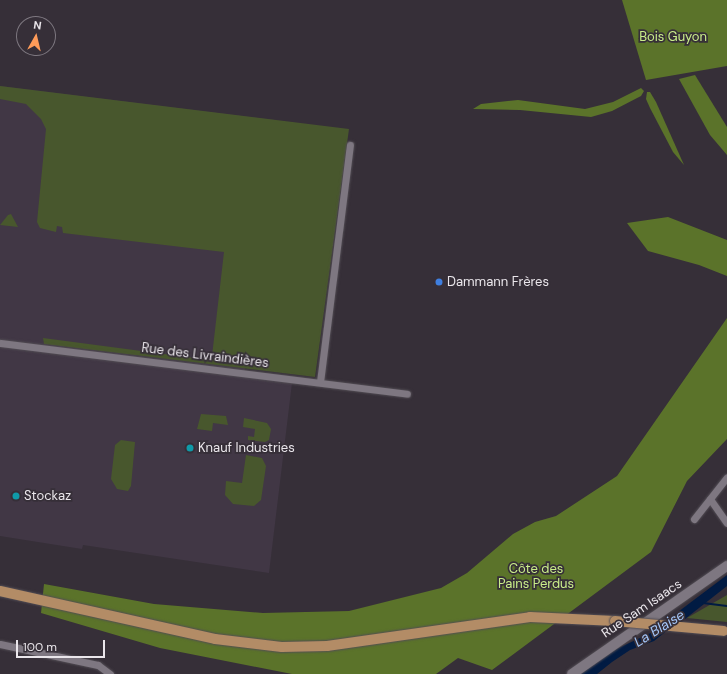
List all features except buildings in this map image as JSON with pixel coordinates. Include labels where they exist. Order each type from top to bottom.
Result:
[{"type":"main road","name":"Rue Sam Isaacs","points":[[572,674],[727,566]]},
{"type":"main road","points":[[0,591],[235,642],[307,647],[367,641],[523,618],[619,618],[726,629]]},
{"type":"street","points":[[320,382],[350,145]]},
{"type":"street","name":"Rue des Livraindières","points":[[0,343],[407,394]]},
{"type":"street","points":[[694,519],[727,477]]},
{"type":"street","points":[[710,499],[727,523]]},
{"type":"street","points":[[0,644],[98,665],[110,674]]},
{"type":"shaded area","points":[[0,86],[275,120],[244,376],[292,383],[269,573],[83,545],[82,549],[0,536]]},
{"type":"green space","name":"Bois Guyon","points":[[622,0],[727,0],[727,66],[646,80]]},
{"type":"green space","points":[[695,75],[727,127],[727,155],[710,135],[679,79]]},
{"type":"green space","points":[[0,86],[349,129],[315,377],[44,344],[43,338],[202,359],[212,356],[224,252],[63,233],[62,227],[57,226],[56,232],[40,228],[37,222],[46,129],[41,119],[26,104],[0,99]]},
{"type":"green space","points":[[641,88],[644,91],[641,96],[612,111],[591,117],[520,110],[473,109],[481,104],[518,100],[585,109],[613,102]]},
{"type":"green space","points":[[647,92],[650,92],[656,102],[684,165],[673,152],[650,108],[646,99]]},
{"type":"green space","points":[[11,214],[18,227],[0,225],[8,215]]},
{"type":"green space","points":[[668,217],[727,240],[727,276],[699,265],[648,251],[627,223]]},
{"type":"green space","name":"Côte des Pains Perdus","points":[[727,318],[727,439],[687,481],[651,552],[492,670],[458,658],[436,674],[292,674],[160,648],[41,613],[44,584],[154,604],[263,613],[349,611],[441,588],[467,573],[513,534],[535,522],[556,516],[617,476]]},
{"type":"green space","points":[[201,414],[226,416],[228,425],[213,423],[212,431],[197,429]]},
{"type":"green space","points":[[244,418],[267,423],[271,429],[269,440],[265,442],[248,440],[248,436],[254,437],[255,429],[243,427]]},
{"type":"green space","points":[[121,440],[135,442],[131,486],[128,491],[117,489],[111,479],[115,445]]},
{"type":"green space","points":[[246,455],[262,458],[266,466],[261,500],[254,506],[233,504],[225,495],[226,481],[242,483]]},
{"type":"green space","points":[[727,595],[727,622],[687,618]]},
{"type":"water","points":[[727,575],[727,586],[685,619],[670,618]]},
{"type":"water","points":[[669,629],[654,641],[630,650],[597,674],[581,674],[610,652],[657,630]]},
{"type":"waterway","points":[[703,603],[727,606]]},
{"type":"place","name":"Dammann Frères","points":[[439,282]]},
{"type":"place","name":"Knauf Industries","points":[[190,448]]},
{"type":"place","name":"Stockaz","points":[[16,496]]},
{"type":"water label","name":"La Blaise","points":[[659,628]]}]
